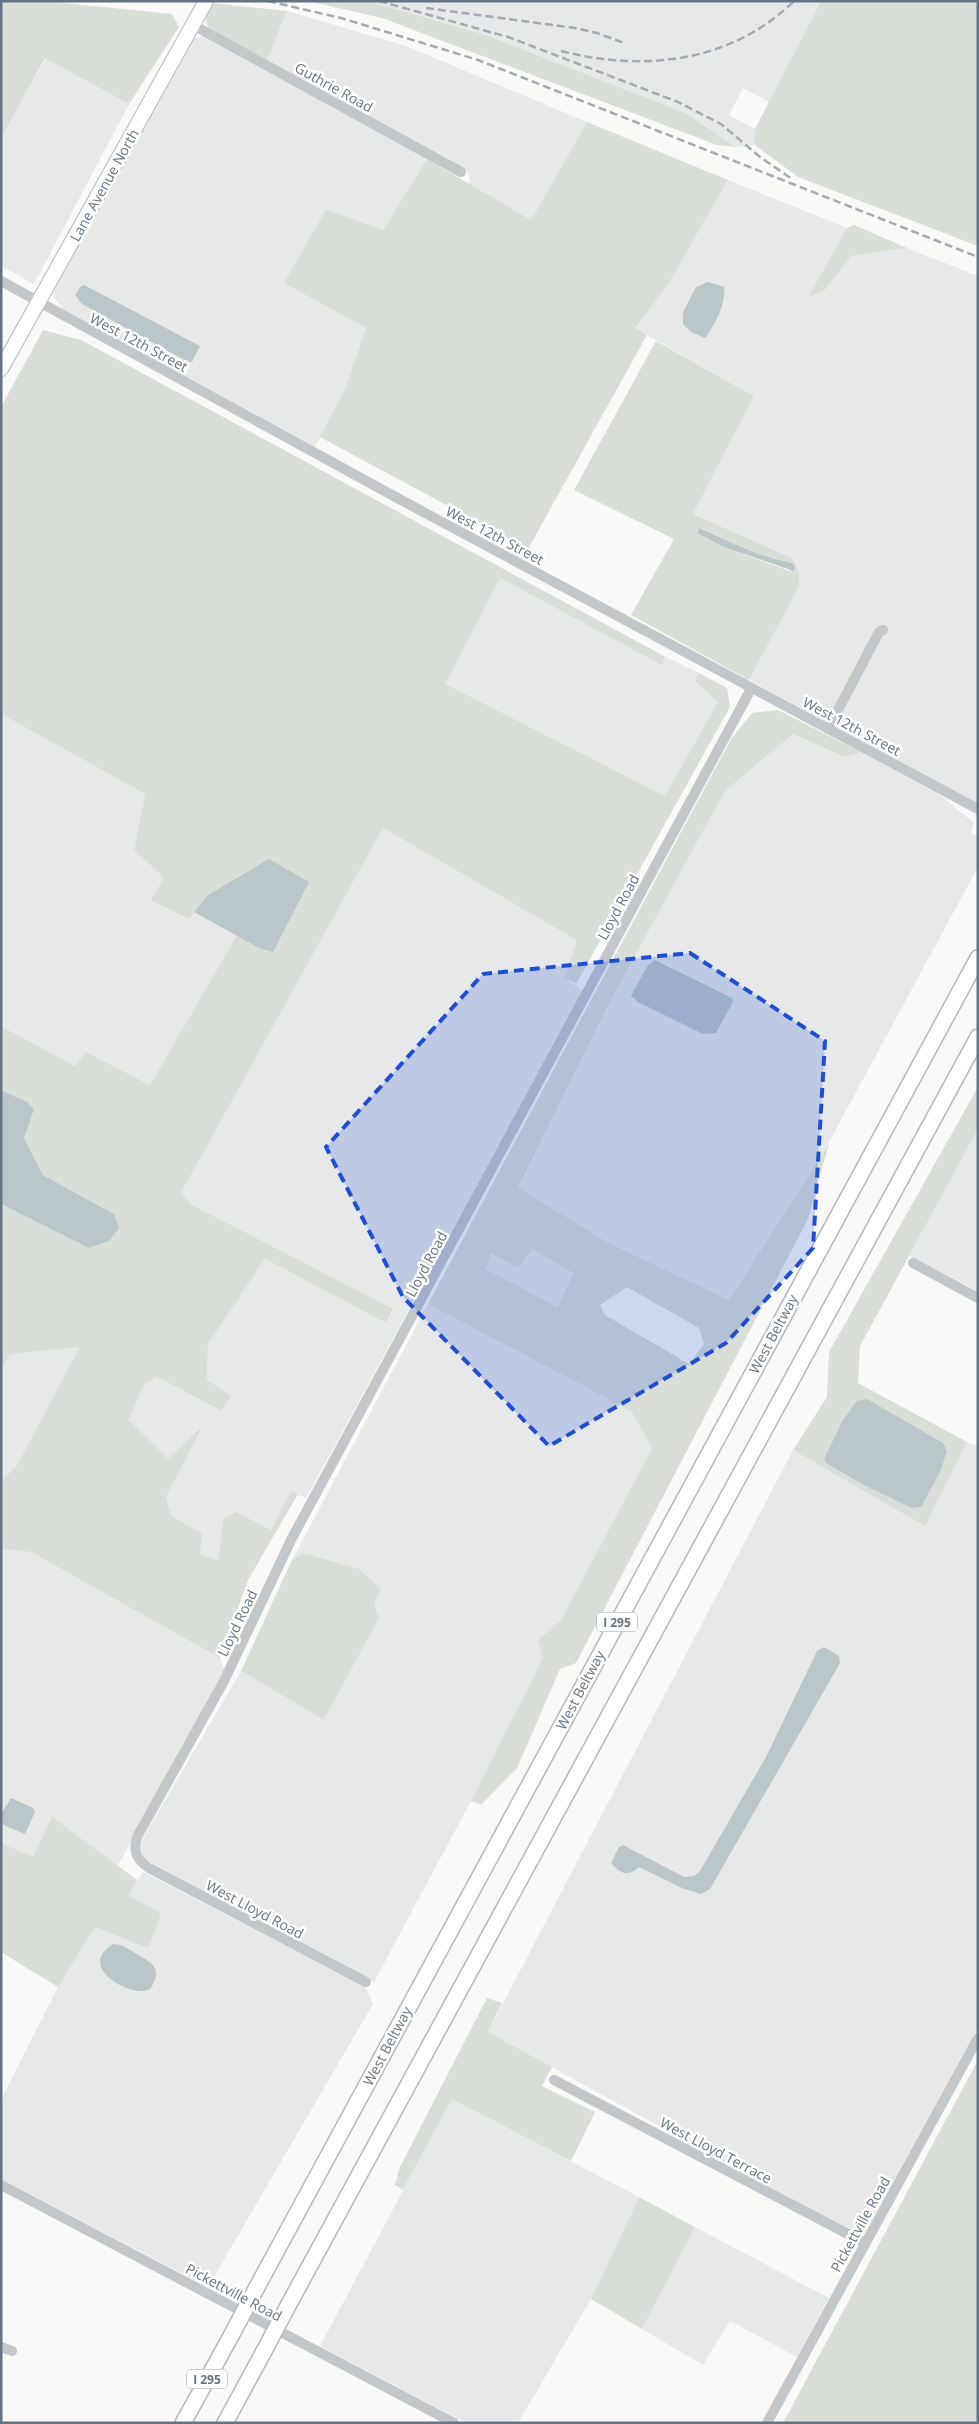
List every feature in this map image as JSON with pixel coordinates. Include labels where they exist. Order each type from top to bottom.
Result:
[{"type":"highway","name":"West Beltway","points":[[184,2423],[978,958]]},
{"type":"highway","name":"I 295","points":[[225,2423],[978,1037]]},
{"type":"main road","name":"Lane Avenue North","points":[[1,369],[206,1]]},
{"type":"street","name":"Guthrie Road","points":[[193,25],[461,172]]},
{"type":"street","name":"West 12th Street","points":[[1,281],[751,689],[978,809]]},
{"type":"street","points":[[828,729],[876,638],[883,630]]},
{"type":"street","name":"Lloyd Road","points":[[135,1856],[134,1848],[137,1837],[224,1681],[292,1538],[751,689]]},
{"type":"street","points":[[913,1263],[978,1298]]},
{"type":"street","name":"West Lloyd Road","points":[[135,1856],[149,1868],[366,1982]]},
{"type":"street","name":"Pickettville Road","points":[[767,2423],[978,2038]]},
{"type":"street","name":"West Lloyd Terrace","points":[[554,2080],[865,2244]]},
{"type":"street","name":"Pickettville Road","points":[[1,2185],[454,2423]]},
{"type":"highlighted area","points":[[690,953],[825,1041],[813,1248],[726,1343],[549,1446],[403,1297],[326,1147],[483,974]]},
{"type":"shaded area","points":[[1,1],[44,1],[172,14],[179,27],[129,104],[45,58],[1,139]]},
{"type":"shaded area","points":[[308,1],[368,1],[488,36],[687,114],[736,147],[717,145],[382,18]]},
{"type":"shaded area","points":[[368,1],[821,1],[769,102],[743,88],[729,115],[755,129],[755,145],[736,147],[687,114]]},
{"type":"shaded area","points":[[821,1],[978,1],[978,246],[798,177],[755,145],[755,129]]},
{"type":"shaded area","points":[[212,3],[287,11],[267,60],[211,31],[206,17]]},
{"type":"shaded area","points":[[287,11],[406,46],[587,122],[531,220],[470,185],[468,171],[267,60]]},
{"type":"shaded area","points":[[203,36],[427,159],[383,230],[285,283],[366,328],[345,389],[315,447],[63,309],[53,296],[54,288],[194,39]]},
{"type":"shaded area","points":[[46,58],[129,104],[34,284],[1,266],[1,139]]},
{"type":"shaded area","points":[[587,122],[728,180],[669,283],[635,328],[647,335],[528,549],[320,437],[345,389],[366,328],[284,283],[326,210],[383,230],[427,159],[531,220]]},
{"type":"shaded area","points":[[728,180],[847,228],[810,295],[824,291],[851,256],[907,248],[978,276],[978,804],[749,680],[799,587],[792,558],[693,514],[754,396],[635,328],[669,283]]},
{"type":"shaded area","points":[[854,225],[907,248],[851,256],[824,291],[809,296],[847,228]]},
{"type":"shaded area","points":[[708,282],[724,287],[724,300],[719,314],[705,338],[691,332],[683,324],[683,312],[696,287]]},
{"type":"shaded area","points":[[84,285],[200,346],[192,362],[188,362],[82,304],[75,295],[80,287]]},
{"type":"shaded area","points":[[43,330],[81,340],[664,656],[662,665],[500,578],[445,684],[665,796],[718,702],[695,681],[699,673],[727,688],[730,707],[576,984],[565,978],[577,940],[383,828],[181,1193],[192,1205],[393,1309],[386,1323],[265,1259],[208,1344],[207,1380],[231,1396],[221,1411],[157,1377],[144,1384],[129,1420],[168,1459],[203,1426],[166,1497],[171,1515],[202,1534],[200,1554],[218,1561],[223,1520],[236,1512],[271,1530],[291,1491],[298,1494],[248,1580],[220,1658],[31,1552],[1,1549],[1,1482],[17,1465],[80,1347],[10,1354],[1,1371],[1,1204],[89,1248],[114,1214],[43,1175],[24,1138],[27,1102],[1,1090],[1,1026],[75,1066],[86,1052],[150,1085],[237,935],[261,949],[208,895],[189,919],[151,900],[164,878],[134,850],[145,794],[1,714],[1,407]]},
{"type":"shaded area","points":[[656,341],[754,396],[693,514],[792,558],[799,573],[799,587],[749,680],[631,615],[674,539],[574,490]],"holes":[[[701,528],[757,553],[792,563],[790,571],[723,547],[697,533]]]},
{"type":"shaded area","points":[[700,528],[757,553],[792,563],[795,567],[794,571],[723,547],[697,533]]},
{"type":"shaded area","points":[[500,578],[661,664],[664,656],[699,673],[695,681],[719,702],[665,796],[444,684]]},
{"type":"shaded area","points":[[778,710],[861,752],[845,757],[793,734],[725,791],[612,998],[518,1188],[609,1243],[729,1300],[829,1143],[808,1219],[576,1663],[560,1669],[517,1768],[481,1805],[471,1801],[543,1658],[538,1640],[561,1620],[652,1448],[631,1411],[428,1304],[731,739],[752,713]],"holes":[[[532,1249],[573,1273],[558,1307],[486,1269],[491,1253],[518,1268]],[[627,1287],[699,1328],[704,1344],[689,1364],[605,1315],[600,1305]]]},
{"type":"shaded area","points":[[1,714],[145,794],[134,850],[164,878],[189,918],[194,912],[237,935],[150,1085],[86,1052],[75,1066],[1,1026]]},
{"type":"shaded area","points":[[793,734],[845,757],[861,752],[940,795],[974,823],[971,833],[978,837],[978,867],[829,1142],[729,1300],[609,1243],[518,1189],[612,998],[725,791]],"holes":[[[707,986],[732,998],[638,1002]]]},
{"type":"shaded area","points":[[383,828],[578,940],[565,978],[583,991],[306,1498],[291,1491],[271,1530],[223,1520],[218,1562],[200,1554],[201,1534],[171,1515],[166,1497],[202,1428],[168,1460],[129,1420],[144,1384],[157,1377],[220,1411],[207,1381],[208,1344],[265,1259],[386,1323],[393,1310],[192,1205],[181,1193]]},
{"type":"shaded area","points":[[269,859],[309,882],[273,952],[261,949],[194,912],[208,895]]},
{"type":"shaded area","points":[[655,960],[732,998],[733,1002],[716,1033],[703,1034],[638,1002],[631,996],[648,965]]},
{"type":"shaded area","points":[[978,1087],[978,1129],[860,1346],[858,1383],[967,1442],[925,1526],[793,1450],[827,1397],[829,1352]],"holes":[[[940,1472],[920,1507],[912,1508]]]},
{"type":"shaded area","points":[[1,1090],[27,1102],[34,1109],[24,1138],[43,1175],[114,1214],[119,1228],[109,1241],[89,1248],[1,1204]]},
{"type":"shaded area","points":[[978,1129],[978,1291],[909,1256]]},
{"type":"shaded area","points":[[532,1249],[573,1273],[558,1307],[486,1269],[491,1253]]},
{"type":"shaded area","points":[[428,1304],[631,1411],[652,1448],[561,1620],[538,1640],[543,1658],[471,1801],[374,1982],[144,1859],[141,1850],[143,1838],[241,1671],[324,1720],[379,1618],[374,1604],[304,1553],[292,1560]]},
{"type":"shaded area","points":[[81,1346],[17,1465],[1,1482],[1,1371],[10,1354]]},
{"type":"shaded area","points":[[867,1399],[943,1443],[947,1451],[940,1472],[921,1507],[912,1508],[862,1484],[826,1463],[824,1459],[843,1420],[857,1401]]},
{"type":"shaded area","points":[[967,1442],[978,1446],[978,2027],[862,2238],[488,2032],[793,1450],[925,1525]]},
{"type":"shaded area","points":[[1,1549],[31,1552],[220,1658],[224,1670],[118,1866],[52,1818],[33,1858],[1,1843]]},
{"type":"shaded area","points":[[303,1553],[359,1569],[381,1589],[374,1604],[379,1618],[324,1720],[241,1671],[292,1560]]},
{"type":"shaded area","points":[[824,1647],[839,1656],[840,1663],[710,1889],[701,1894],[682,1888],[639,1867],[625,1873],[615,1867],[611,1863],[619,1847],[623,1845],[684,1877],[694,1876],[700,1871],[766,1757],[817,1651]]},
{"type":"shaded area","points":[[11,1798],[33,1808],[35,1812],[25,1834],[1,1824],[1,1814]]},
{"type":"shaded area","points":[[52,1817],[137,1880],[129,1896],[161,1913],[148,1948],[95,1927],[58,1987],[1,1952],[1,1843],[33,1857]]},
{"type":"shaded area","points":[[143,1872],[365,1986],[373,2004],[208,2287],[1,2179],[1,2100],[58,1987],[95,1927],[149,1948],[129,1895]]},
{"type":"shaded area","points":[[113,1944],[128,1948],[151,1963],[156,1972],[156,1977],[150,1989],[142,1991],[120,1985],[110,1979],[103,1971],[100,1962],[103,1953]]},
{"type":"shaded area","points":[[487,1998],[502,2003],[488,2032],[552,2067],[542,2086],[595,2112],[571,2161],[452,2099],[403,2190],[395,2185],[400,2167]]},
{"type":"shaded area","points":[[978,2060],[978,2423],[783,2423]]},
{"type":"shaded area","points":[[452,2099],[639,2197],[591,2299],[518,2423],[466,2423],[320,2346]]},
{"type":"shaded area","points":[[639,2197],[695,2227],[642,2329],[591,2299]]},
{"type":"shaded area","points":[[695,2227],[829,2298],[797,2357],[730,2321],[703,2365],[642,2329]]},
{"type":"railway","points":[[268,1],[341,18],[478,60],[978,257]]},
{"type":"railway","points":[[379,1],[508,37],[678,102],[721,124],[760,157],[792,179]]},
{"type":"railway","points":[[561,51],[623,61],[654,61],[685,57],[714,50],[743,38],[769,22],[794,1]]},
{"type":"railway","points":[[426,8],[575,28],[597,33],[624,43]]}]
